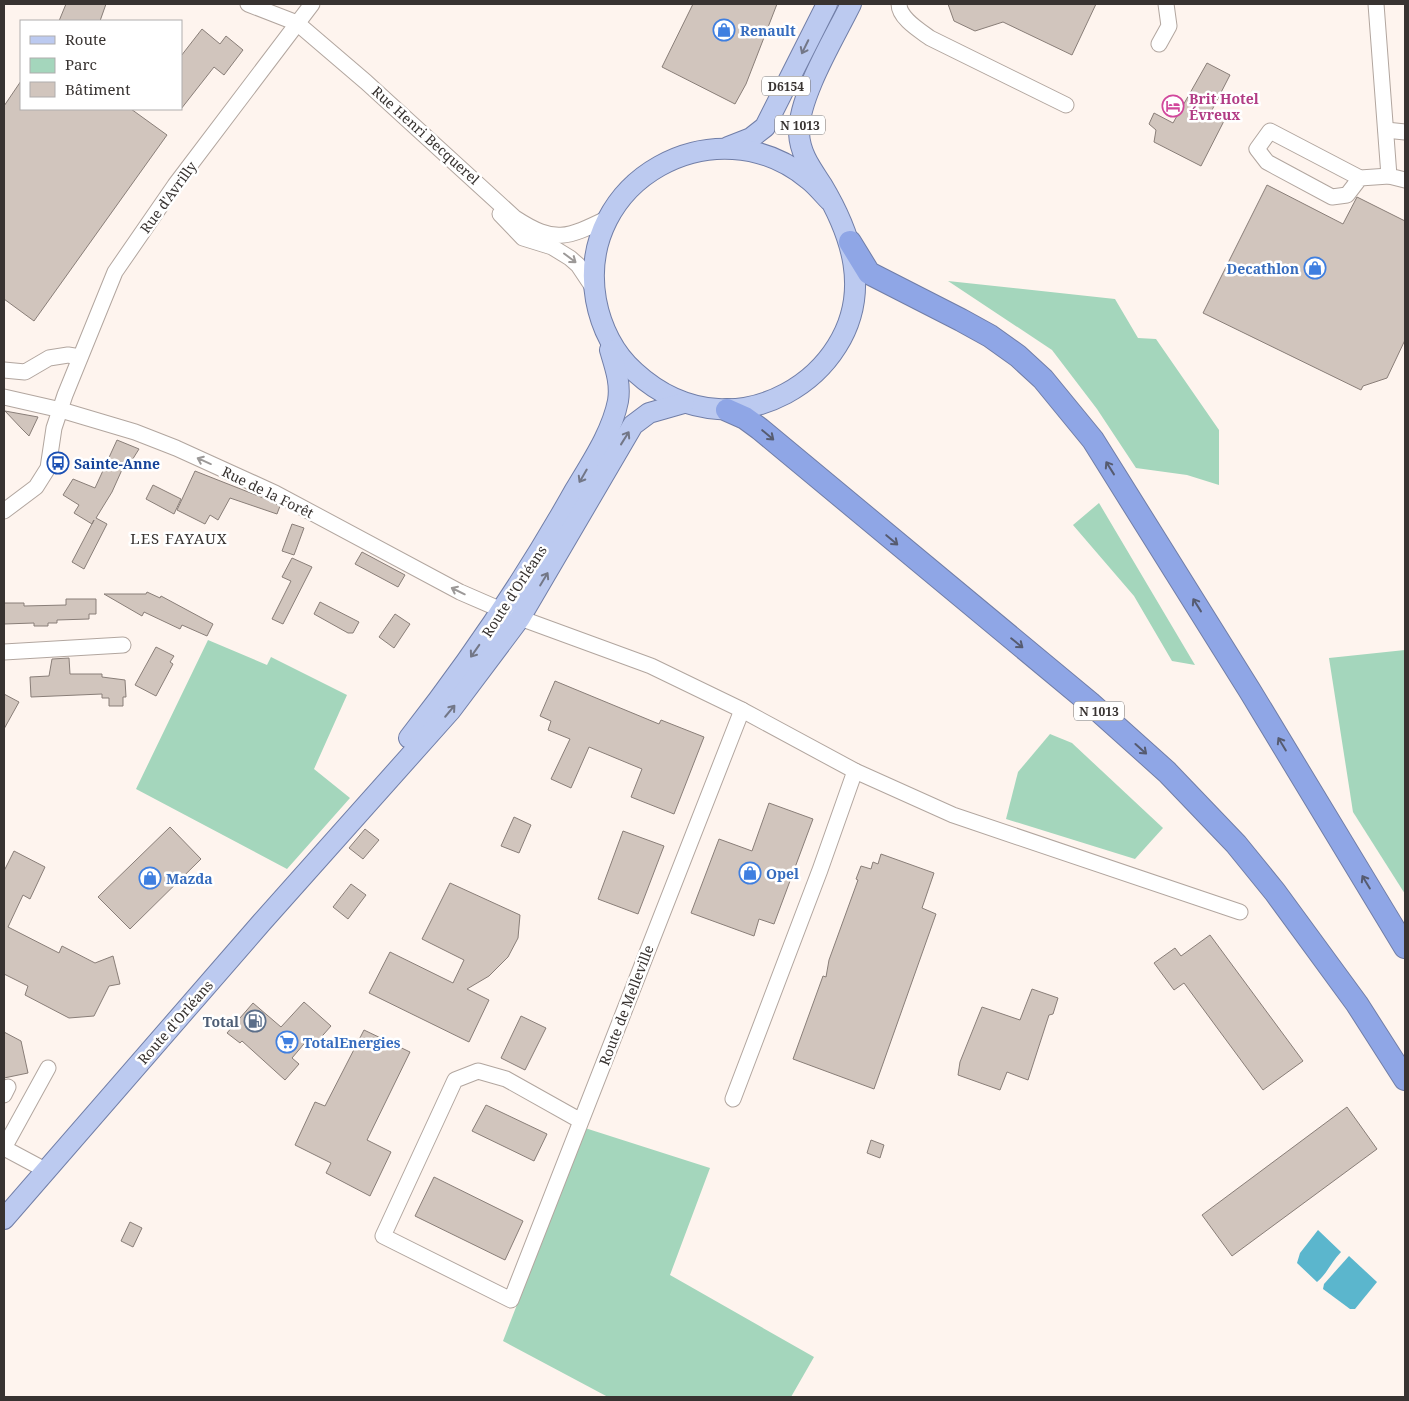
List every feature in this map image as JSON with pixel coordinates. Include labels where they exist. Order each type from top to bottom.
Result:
[{"type":"highway","points":[[850,242],[869,273],[969,324],[1018,356],[1043,379],[1093,440],[1224,649],[1405,947]]},
{"type":"highway","name":"N 1013","points":[[727,410],[745,418],[760,429],[1090,703],[1167,772],[1236,844],[1275,892],[1357,1004],[1405,1079]]},
{"type":"main road","name":"D6154","points":[[608,218],[633,185],[660,165],[686,154],[726,148],[752,138],[764,126],[826,4]]},
{"type":"main road","name":"N 1013","points":[[830,201],[808,166],[799,130],[806,101],[851,4]]},
{"type":"main road","name":"D6154","points":[[726,148],[756,152],[784,162],[809,179],[830,201]]},
{"type":"main road","points":[[608,218],[598,249],[594,289],[598,311],[606,332],[625,363],[652,387],[684,403],[705,408],[727,410],[753,406],[778,398],[802,385],[822,367],[837,346],[848,321],[854,295],[855,278],[850,242],[842,221],[830,201]]},
{"type":"main road","name":"Route d'Orléans","points":[[511,614],[538,555],[612,421],[620,385],[606,332]]},
{"type":"main road","name":"Route d'Orléans","points":[[4,1219],[347,825],[451,710],[633,425],[648,413],[684,403]]},
{"type":"street","name":"Rue Henri Becquerel","points":[[248,4],[297,23],[366,82],[515,218],[547,236],[572,233],[608,218]]},
{"type":"street","name":"Rue d'Avrilly","points":[[4,511],[36,487],[48,468],[54,428],[80,357],[115,272],[175,185],[312,4]]},
{"type":"street","points":[[898,4],[910,23],[930,38],[1066,105]]},
{"type":"street","points":[[1159,44],[1169,26],[1166,4]]},
{"type":"street","points":[[1376,4],[1389,176]]},
{"type":"street","points":[[1386,130],[1405,132]]},
{"type":"street","points":[[1360,178],[1347,196],[1332,197],[1267,162],[1258,149],[1270,131],[1360,178],[1389,176],[1405,180]]},
{"type":"street","points":[[482,186],[489,201],[517,234],[523,238],[560,251],[570,258],[578,265],[594,289]]},
{"type":"street","points":[[4,370],[25,372],[49,358],[68,355],[80,357]]},
{"type":"street","name":"Rue de la Forêt","points":[[4,397],[61,410],[135,432],[176,448],[275,493],[451,588],[511,614],[652,666],[742,710],[855,771],[953,815],[1240,912]]},
{"type":"street","points":[[4,652],[123,645]]},
{"type":"street","name":"Route de Melleville","points":[[580,1121],[506,1079],[478,1071],[455,1080],[383,1236],[511,1300],[742,710]]},
{"type":"street","points":[[733,1099],[820,870],[855,771]]},
{"type":"street","points":[[47,1171],[4,1148],[48,1068]]},
{"type":"green space","points":[[948,281],[1115,299],[1138,338],[1156,339],[1219,430],[1219,485],[1187,475],[1136,468],[1097,409],[1052,350]]},
{"type":"green space","points":[[1099,503],[1195,665],[1172,661],[1134,596],[1073,525]]},
{"type":"green space","points":[[208,640],[267,665],[271,657],[347,695],[314,769],[350,798],[287,869],[136,789]]},
{"type":"green space","points":[[1405,650],[1405,894],[1353,812],[1329,658]]},
{"type":"green space","points":[[1050,734],[1072,743],[1163,828],[1135,859],[1006,819],[1018,772]]},
{"type":"green space","points":[[585,1128],[710,1168],[670,1275],[814,1357],[791,1397],[608,1397],[503,1341]]},
{"type":"water","points":[[1318,1230],[1341,1252],[1317,1282],[1297,1263],[1300,1253]]},
{"type":"water","points":[[1349,1256],[1377,1282],[1355,1309],[1350,1309],[1323,1289],[1324,1284]]},
{"type":"building","points":[[66,4],[106,4],[100,20],[59,20]]},
{"type":"building","name":"Renault","points":[[693,4],[777,4],[746,84],[735,104],[662,67]]},
{"type":"building","points":[[948,4],[1096,4],[1072,55],[1003,22],[975,31],[954,21]]},
{"type":"building","points":[[202,29],[220,44],[226,36],[243,50],[224,75],[214,67],[182,108],[182,55]]},
{"type":"building","points":[[1207,63],[1230,75],[1212,110],[1226,117],[1201,166],[1154,142],[1156,130],[1149,124],[1154,113],[1173,123]]},
{"type":"building","points":[[20,82],[20,110],[132,110],[167,135],[34,321],[4,299],[4,106]]},
{"type":"building","name":"Decathlon","points":[[1267,185],[1343,224],[1357,197],[1405,221],[1405,340],[1387,378],[1363,386],[1361,390],[1203,313]]},
{"type":"building","points":[[5,411],[38,417],[29,436],[22,429]]},
{"type":"building","points":[[117,440],[139,449],[129,465],[125,463],[112,492],[96,518],[107,524],[84,569],[72,562],[92,524],[74,513],[79,505],[63,495],[73,479],[95,488]]},
{"type":"building","points":[[195,471],[271,501],[280,506],[277,514],[230,498],[218,520],[210,515],[205,524],[177,510]]},
{"type":"building","points":[[153,485],[181,499],[174,514],[146,499]]},
{"type":"building","points":[[292,524],[304,528],[294,555],[282,551]]},
{"type":"building","points":[[362,552],[405,575],[398,587],[355,564]]},
{"type":"building","points":[[292,558],[312,567],[283,624],[272,619],[291,581],[282,577]]},
{"type":"building","points":[[147,592],[160,598],[161,596],[213,624],[207,636],[182,625],[180,629],[144,612],[142,616],[104,594],[146,594]]},
{"type":"building","points":[[66,599],[96,599],[96,614],[89,614],[89,619],[57,620],[57,623],[48,623],[48,626],[34,626],[34,623],[4,624],[4,603],[24,603],[24,606],[66,605]]},
{"type":"building","points":[[320,602],[359,622],[353,633],[348,633],[314,614]]},
{"type":"building","points":[[395,614],[410,624],[394,648],[379,637]]},
{"type":"building","points":[[156,647],[174,656],[170,662],[173,664],[156,696],[135,685]]},
{"type":"building","points":[[69,658],[70,674],[102,674],[102,677],[125,680],[126,697],[123,697],[123,706],[109,706],[109,698],[102,698],[102,694],[31,697],[30,677],[49,676],[52,659]]},
{"type":"building","points":[[555,681],[659,724],[661,720],[704,737],[674,814],[631,797],[642,769],[589,747],[571,788],[551,779],[570,739],[548,730],[551,721],[540,716]]},
{"type":"building","points":[[4,694],[19,702],[4,729]]},
{"type":"building","name":"Opel","points":[[769,803],[813,819],[774,924],[759,919],[754,936],[691,913],[719,839],[752,851]]},
{"type":"building","points":[[514,817],[531,825],[519,853],[501,846]]},
{"type":"building","name":"Mazda","points":[[170,827],[201,859],[130,929],[98,897]]},
{"type":"building","points":[[365,829],[379,840],[363,859],[349,848]]},
{"type":"building","points":[[623,831],[664,846],[638,914],[598,899]]},
{"type":"building","points":[[14,851],[45,867],[30,899],[23,895],[8,927],[59,953],[62,946],[95,963],[113,956],[120,984],[109,986],[94,1016],[69,1018],[25,995],[28,986],[4,974],[4,871]]},
{"type":"building","points":[[881,854],[934,873],[922,908],[936,914],[874,1089],[793,1059],[823,976],[826,977],[829,960],[858,880],[856,879],[861,866],[871,869],[873,862],[878,864]]},
{"type":"building","points":[[450,883],[520,915],[518,938],[508,957],[489,976],[467,989],[489,1000],[469,1042],[369,993],[390,952],[453,983],[464,960],[422,939]]},
{"type":"building","points":[[351,884],[366,895],[348,919],[333,907]]},
{"type":"building","points":[[1210,935],[1303,1061],[1263,1090],[1184,983],[1174,990],[1154,963],[1175,948],[1181,956]]},
{"type":"building","points":[[1032,989],[1058,998],[1053,1014],[1049,1015],[1028,1080],[1007,1072],[1000,1090],[958,1075],[960,1062],[982,1007],[1020,1020]]},
{"type":"building","name":"TotalEnergies","points":[[304,1002],[331,1026],[316,1043],[309,1038],[292,1058],[299,1064],[285,1080],[242,1041],[240,1043],[227,1033],[253,1003],[281,1027]]},
{"type":"building","points":[[521,1016],[546,1028],[525,1070],[501,1058]]},
{"type":"building","points":[[364,1030],[410,1052],[367,1140],[391,1152],[370,1196],[326,1173],[331,1163],[295,1145],[315,1102],[325,1106]]},
{"type":"building","points":[[4,1032],[21,1041],[28,1073],[4,1078]]},
{"type":"building","points":[[486,1105],[547,1134],[534,1161],[472,1131]]},
{"type":"building","points":[[1347,1107],[1377,1149],[1232,1256],[1202,1215]]},
{"type":"building","points":[[871,1140],[884,1145],[880,1158],[867,1153]]},
{"type":"building","points":[[434,1177],[523,1221],[505,1260],[415,1216]]},
{"type":"building","points":[[130,1222],[142,1228],[133,1247],[121,1241]]},
{"type":"place","name":"Renault","points":[[724,30]]},
{"type":"place","name":"Brit Hotel Évreux","points":[[1173,106]]},
{"type":"place","name":"Decathlon","points":[[1315,268]]},
{"type":"place","name":"Sainte-Anne","points":[[58,463]]},
{"type":"place","name":"Opel","points":[[750,873]]},
{"type":"place","name":"Mazda","points":[[150,878]]},
{"type":"place","name":"Total","points":[[255,1021]]},
{"type":"place","name":"TotalEnergies","points":[[287,1042]]},
{"type":"district","name":"LES FAYAUX","points":[[179,538]]}]
